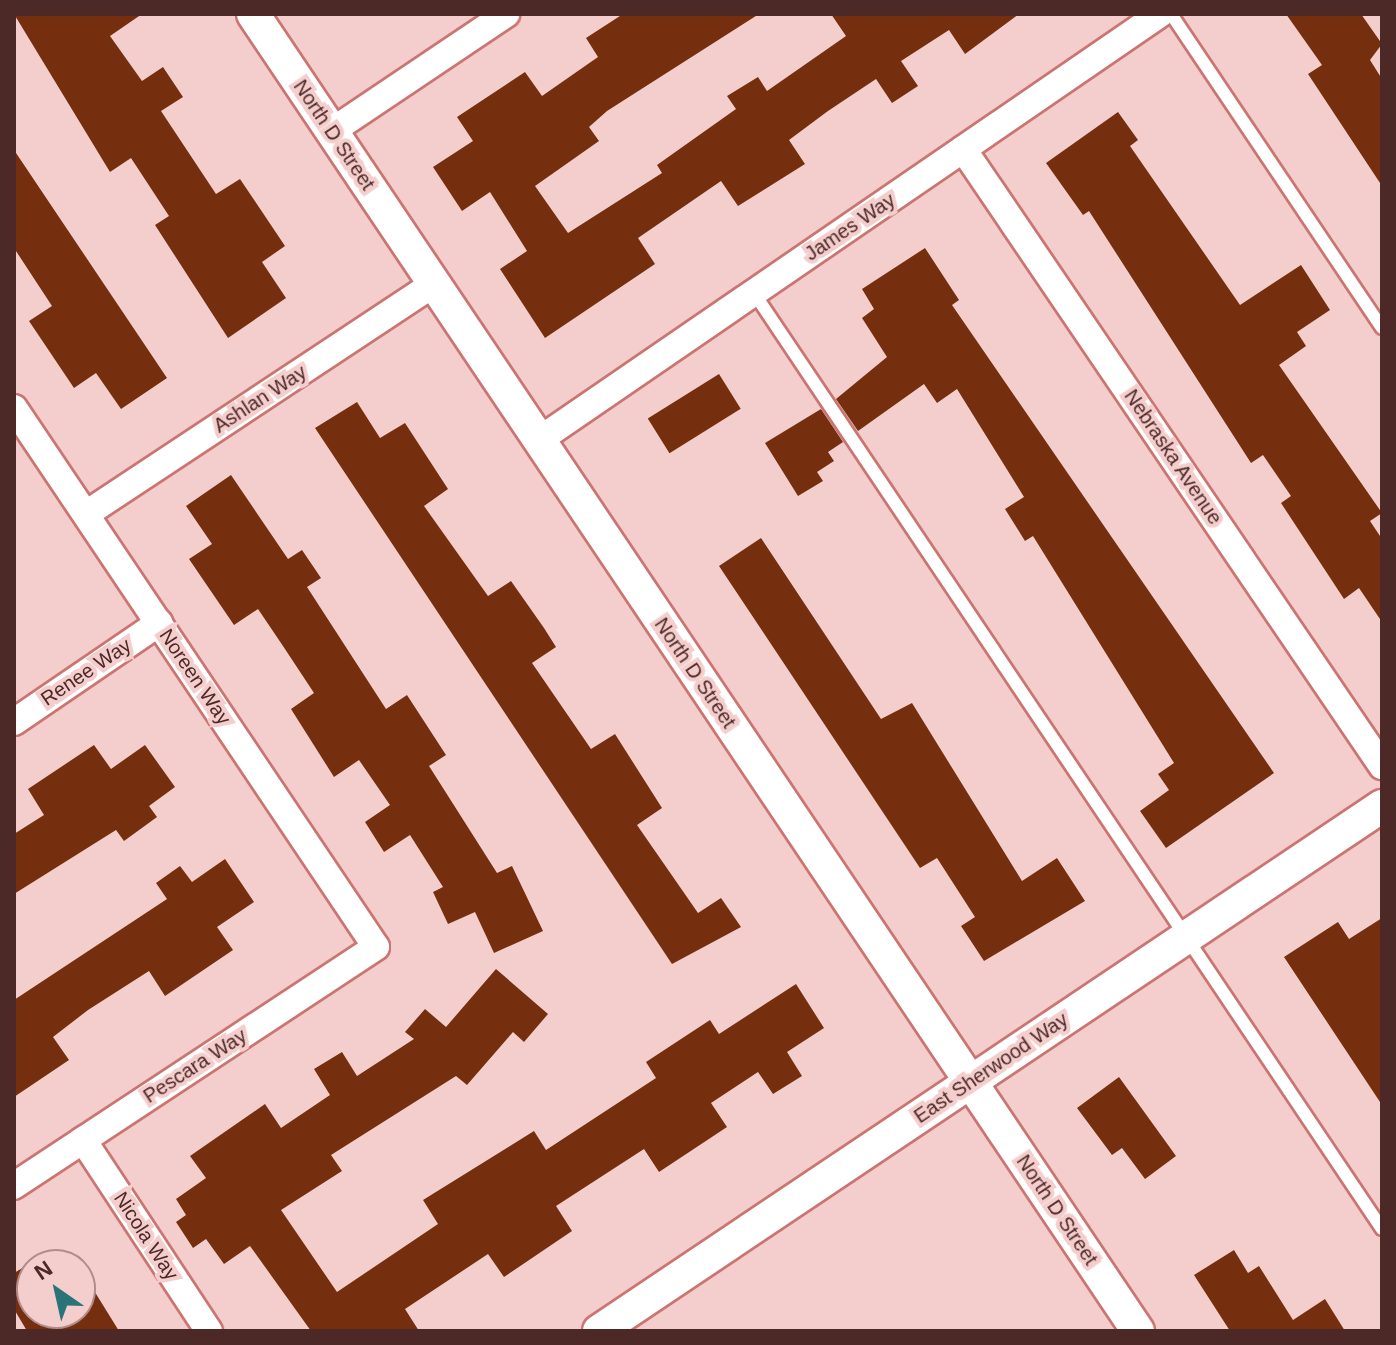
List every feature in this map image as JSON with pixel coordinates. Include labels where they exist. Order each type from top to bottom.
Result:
[{"type":"street","name":"North D Street","points":[[253,14],[1138,1331]]},
{"type":"street","points":[[332,131],[506,14]]},
{"type":"street","name":"James Way","points":[[539,440],[1160,14]]},
{"type":"street","name":"Nebraska Avenue","points":[[963,149],[1382,766]]},
{"type":"street","name":"Ashlan Way","points":[[86,514],[434,284]]},
{"type":"street","name":"Noreen Way","points":[[14,408],[376,947]]},
{"type":"street","name":"Renee Way","points":[[14,722],[159,623]]},
{"type":"street","name":"East Sherwood Way","points":[[599,1331],[1382,806]]},
{"type":"street","name":"Pescara Way","points":[[14,1186],[376,947]]},
{"type":"street","name":"Nicola Way","points":[[83,1140],[209,1331]]},
{"type":"lane","points":[[1171,14],[1382,328]]},
{"type":"lane","points":[[754,293],[1382,1229]]},
{"type":"building","points":[[14,14],[142,14],[110,36],[142,81],[163,67],[183,97],[161,111],[216,194],[240,179],[285,246],[262,262],[286,298],[228,338],[155,225],[169,216],[131,158],[110,172]]},
{"type":"building","points":[[623,14],[759,14],[607,111],[589,127],[599,141],[535,186],[568,233],[662,173],[657,165],[736,109],[727,96],[758,77],[767,91],[846,36],[831,14],[1019,14],[965,54],[949,30],[901,61],[918,86],[892,103],[876,79],[828,111],[789,140],[805,164],[738,206],[721,181],[638,238],[655,264],[545,338],[500,269],[527,251],[490,192],[462,211],[433,167],[473,141],[457,117],[525,72],[542,96],[598,57],[586,38]]},
{"type":"building","points":[[1286,14],[1361,14],[1382,44],[1370,60],[1382,79],[1382,186],[1308,74],[1322,65]]},
{"type":"building","points":[[1118,112],[1138,140],[1130,146],[1240,305],[1301,265],[1330,310],[1297,332],[1306,346],[1279,365],[1382,513],[1370,521],[1382,539],[1382,622],[1359,588],[1344,599],[1281,503],[1291,496],[1263,455],[1251,463],[1089,211],[1083,215],[1046,163]]},
{"type":"building","points":[[14,150],[167,378],[121,409],[96,373],[74,388],[29,321],[52,306],[14,248]]},
{"type":"building","points":[[925,248],[959,300],[952,305],[1274,773],[1166,848],[1140,811],[1169,790],[1158,774],[1174,763],[1033,536],[1025,541],[1005,509],[1024,497],[957,389],[937,403],[924,384],[858,431],[836,399],[887,357],[862,318],[874,309],[862,289]]},
{"type":"building","points":[[719,374],[741,409],[669,453],[648,419]]},
{"type":"building","points":[[357,402],[380,438],[405,423],[448,489],[424,506],[488,596],[511,581],[544,628],[556,647],[532,663],[591,749],[615,734],[662,808],[637,825],[698,913],[721,898],[741,927],[672,964],[315,428]]},
{"type":"building","points":[[821,409],[843,442],[828,452],[834,461],[817,472],[823,481],[798,496],[765,443]]},
{"type":"building","points":[[231,475],[288,559],[302,550],[321,578],[307,587],[386,709],[407,695],[446,755],[429,766],[497,873],[512,866],[543,931],[494,953],[475,912],[448,924],[433,892],[443,887],[410,835],[384,852],[365,822],[390,805],[359,760],[334,777],[291,709],[314,693],[283,646],[258,609],[234,625],[189,559],[212,544],[186,506]]},
{"type":"building","points":[[761,538],[881,719],[912,703],[1022,881],[1057,858],[1085,901],[984,961],[961,926],[975,917],[937,858],[920,868],[719,566]]},
{"type":"building","points":[[94,745],[111,769],[145,745],[175,787],[149,806],[157,817],[124,841],[116,830],[14,894],[14,834],[44,815],[28,789]]},
{"type":"building","points":[[225,859],[254,902],[217,927],[233,950],[165,996],[149,971],[88,1010],[53,1037],[69,1060],[14,1097],[14,1000],[167,899],[156,883],[180,866],[192,882]]},
{"type":"building","points":[[1382,918],[1382,1105],[1284,957],[1338,922],[1349,939]]},
{"type":"building","points":[[496,969],[548,1014],[524,1042],[513,1032],[467,1085],[456,1076],[331,1155],[342,1171],[281,1210],[337,1292],[438,1224],[423,1200],[534,1131],[546,1150],[656,1078],[646,1062],[710,1020],[719,1034],[796,984],[824,1028],[787,1052],[802,1076],[773,1094],[758,1072],[711,1103],[727,1127],[659,1172],[644,1149],[556,1206],[572,1231],[504,1277],[488,1254],[405,1309],[419,1331],[311,1331],[250,1246],[224,1264],[206,1239],[193,1248],[176,1222],[186,1215],[176,1199],[206,1178],[190,1156],[265,1104],[281,1128],[330,1095],[314,1069],[342,1052],[357,1076],[414,1039],[405,1032],[425,1009],[446,1027]]},
{"type":"building","points":[[1119,1077],[1176,1156],[1145,1179],[1122,1148],[1112,1155],[1077,1108]]},
{"type":"building","points":[[1234,1250],[1248,1273],[1259,1266],[1293,1320],[1325,1299],[1345,1331],[1230,1331],[1194,1275]]},
{"type":"building","points":[[16,1272],[16,1312],[14,1309]]},
{"type":"building","points":[[96,1294],[119,1331],[27,1331],[96,1329]]}]
